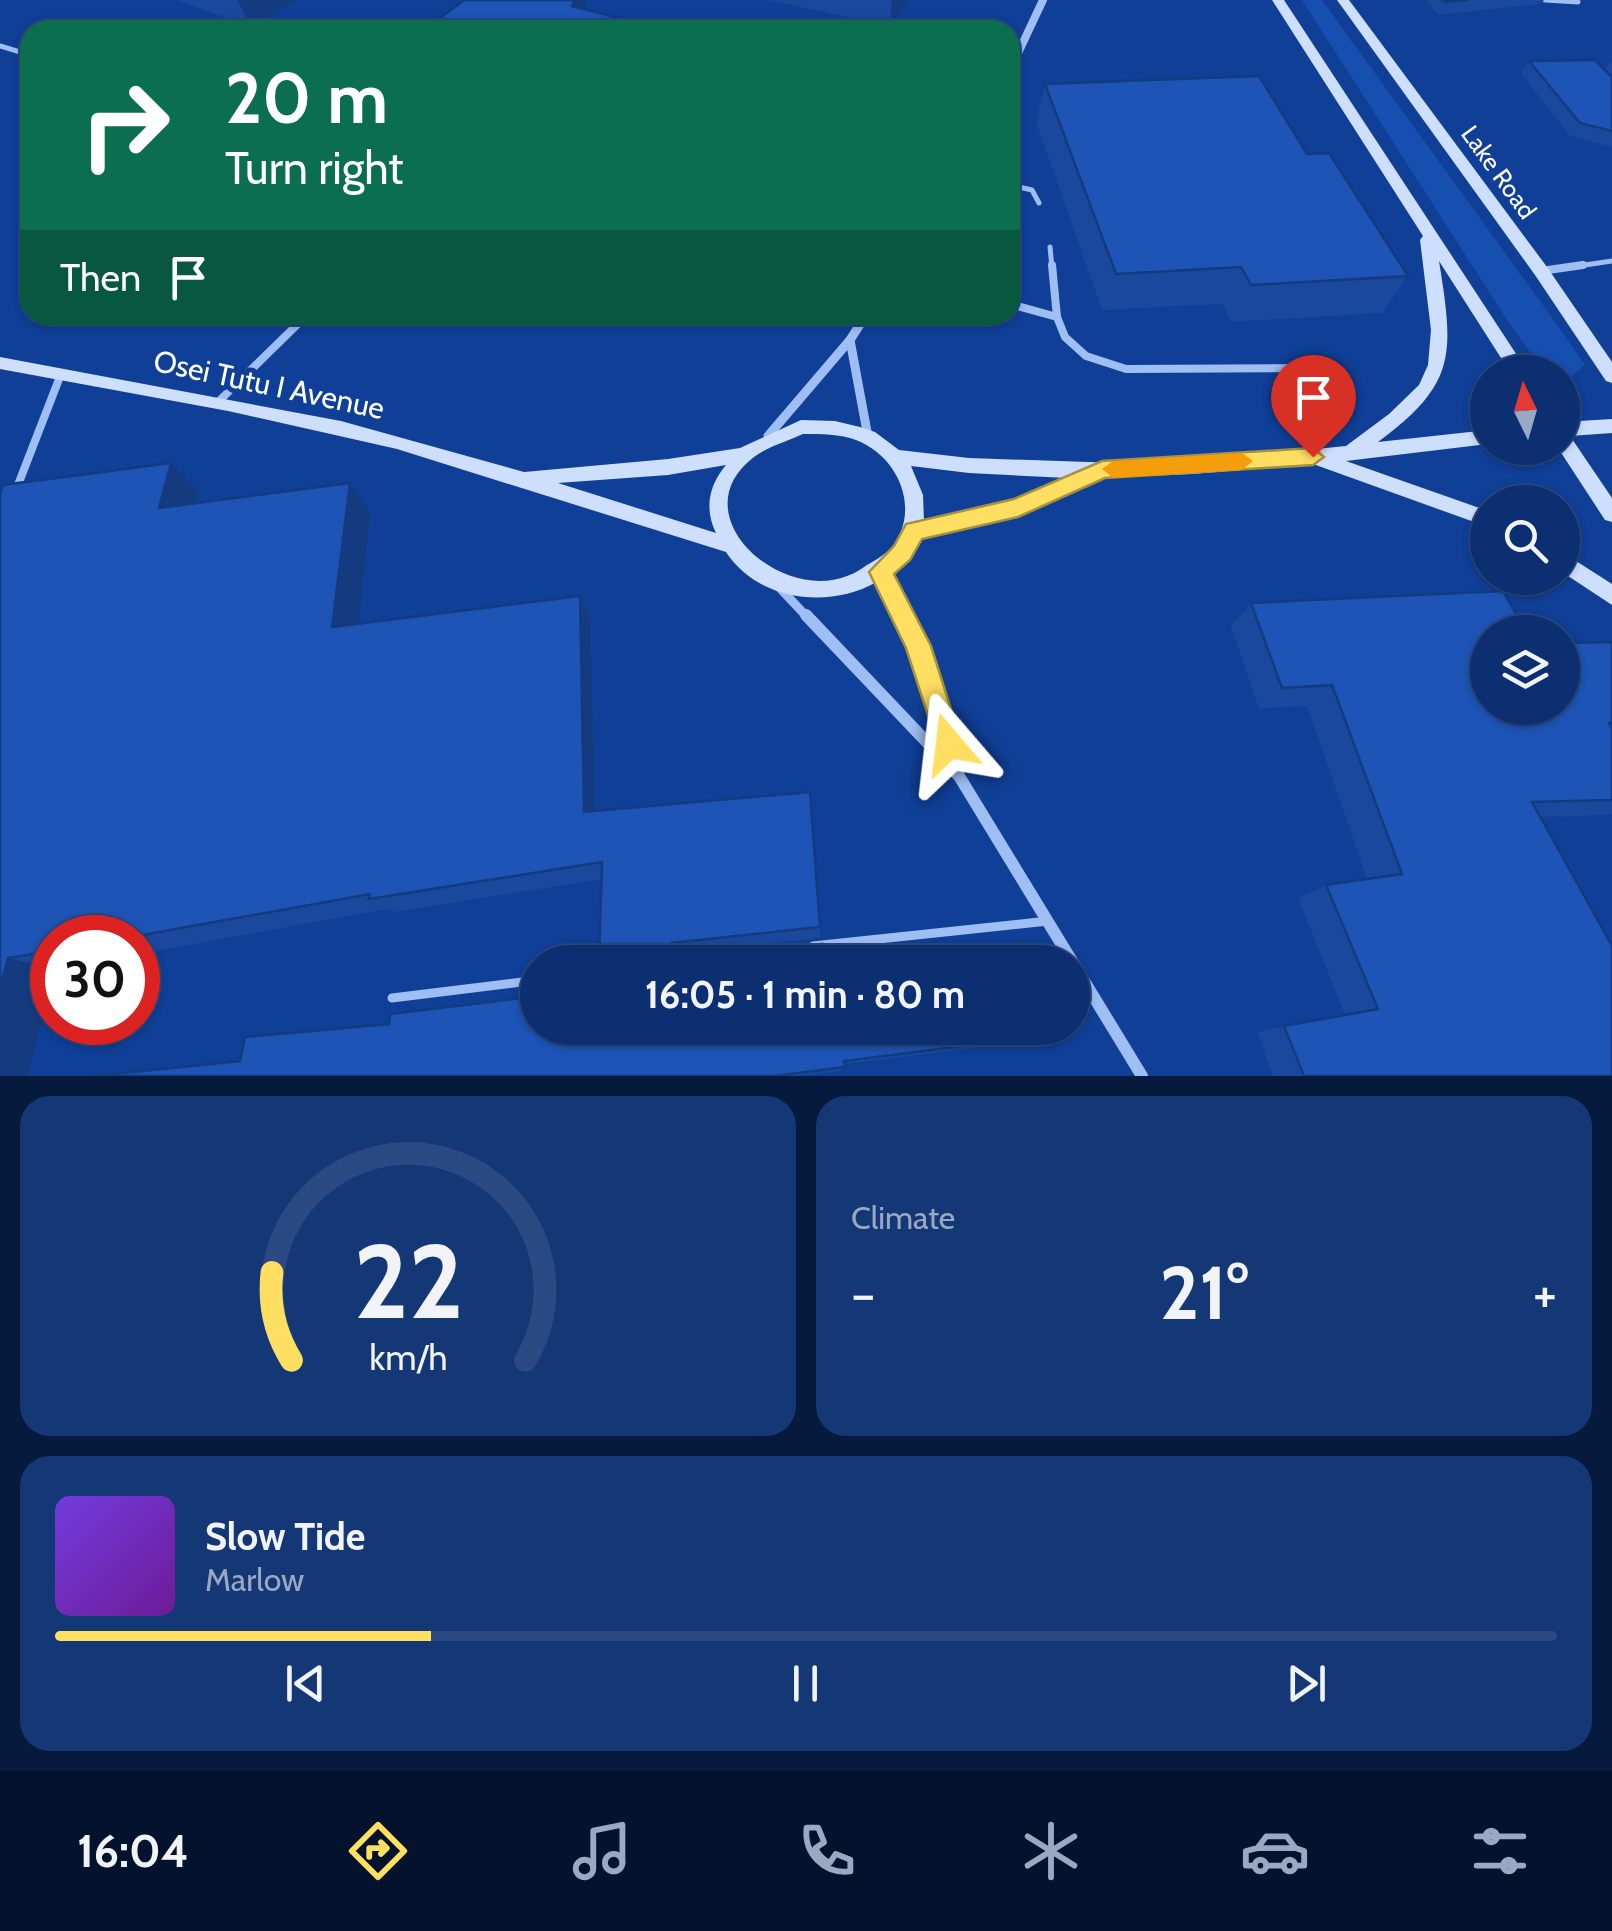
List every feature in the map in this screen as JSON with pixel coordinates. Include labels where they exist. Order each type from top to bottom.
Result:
[{"type":"street","points":[[1020,49],[1043,0]]},
{"type":"street","points":[[1278,0],[1507,355]]},
{"type":"street","name":"Lake Road","points":[[1343,0],[1541,271],[1612,376]]},
{"type":"street","points":[[1351,452],[1407,407],[1432,378],[1439,344],[1427,233]]},
{"type":"street","points":[[768,436],[801,427],[836,428],[868,438],[896,457],[916,491],[914,531],[902,553],[881,572],[848,586],[810,590],[775,582],[746,566],[727,544],[716,512],[722,481],[740,455],[768,436],[860,325]]},
{"type":"street","points":[[850,340],[868,438]]},
{"type":"street","name":"Osei Tutu I Avenue","points":[[0,363],[218,402],[374,436],[522,479],[660,528],[727,544]]},
{"type":"street","points":[[1580,428],[1612,426]]},
{"type":"street","points":[[896,457],[948,465],[1102,470],[1313,457],[1470,439]]},
{"type":"street","name":"Osei Tutu I Avenue","points":[[522,479],[668,467],[740,455]]},
{"type":"street","points":[[1313,457],[1470,513]]},
{"type":"street","points":[[1579,465],[1612,514]]},
{"type":"street","points":[[914,531],[1018,508],[1102,470]]},
{"type":"street","points":[[881,572],[918,646],[959,776]]},
{"type":"street","points":[[1580,573],[1612,596]]},
{"type":"street","points":[[775,582],[959,776],[1142,1076]]},
{"type":"lane","points":[[1546,0],[1578,2]]},
{"type":"lane","points":[[1020,187],[1032,190],[1039,203]]},
{"type":"lane","points":[[1050,247],[1057,317],[1065,337],[1086,356],[1126,369],[1313,368]]},
{"type":"lane","points":[[1541,271],[1612,261]]},
{"type":"lane","points":[[1020,307],[1057,317]]},
{"type":"lane","points":[[218,402],[297,325]]},
{"type":"lane","points":[[14,496],[62,374]]},
{"type":"lane","points":[[821,945],[1048,921]]},
{"type":"lane","points":[[392,998],[520,982]]},
{"type":"shaded area","points":[[1302,0],[1322,0],[1578,355],[1532,355]]},
{"type":"building","points":[[464,0],[574,0],[572,6],[626,20],[437,20]]},
{"type":"building","points":[[1595,60],[1612,77],[1612,131],[1580,123],[1529,61]]},
{"type":"building","points":[[1259,76],[1307,154],[1329,153],[1408,276],[1251,285],[1241,267],[1116,274],[1045,84]]},
{"type":"building","points":[[171,463],[159,508],[350,483],[332,627],[580,596],[584,812],[810,792],[820,927],[669,945],[600,945],[602,862],[369,899],[370,894],[160,932],[160,915],[30,915],[30,954],[8,958],[0,988],[3,485]]},
{"type":"building","points":[[1470,593],[1505,595],[1516,615],[1470,615],[1470,725],[1580,725],[1580,643],[1612,642],[1612,800],[1532,802],[1612,946],[1612,1076],[1304,1076],[1284,1026],[1378,1009],[1326,885],[1402,874],[1332,685],[1282,688],[1251,603]]},
{"type":"building","points":[[520,998],[520,1045],[970,1045],[844,1061],[845,1067],[775,1076],[94,1076],[240,1061],[245,1037],[389,1024],[390,1014]]},
{"type":"slow traffic","points":[[1113,469],[1242,461]]},
{"type":"route","points":[[949,744],[918,646],[881,572],[902,553],[914,531],[1018,508],[1102,470],[1313,457]]}]
